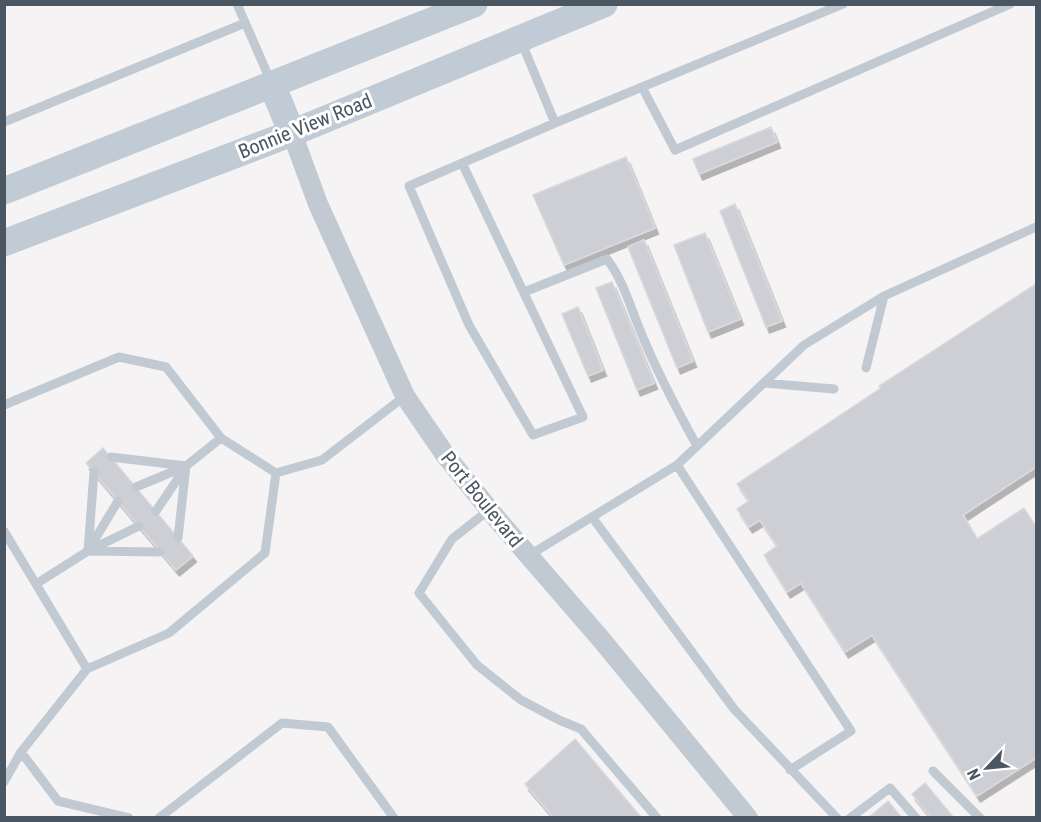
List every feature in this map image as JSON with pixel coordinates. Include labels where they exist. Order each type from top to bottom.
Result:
[{"type":"main road","points":[[4,191],[474,4]]},
{"type":"main road","name":"Bonnie View Road","points":[[4,243],[292,133],[604,4]]},
{"type":"main road","points":[[272,85],[292,133]]},
{"type":"street","name":"Port Boulevard","points":[[292,133],[318,204],[405,396],[446,456],[489,510],[600,638],[748,818]]},
{"type":"lane","points":[[237,4],[272,85]]},
{"type":"lane","points":[[462,163],[583,417],[533,435],[470,325],[409,186],[462,163],[555,123],[843,4]]},
{"type":"lane","points":[[642,87],[675,150],[1010,4]]},
{"type":"lane","points":[[4,122],[245,23]]},
{"type":"lane","points":[[520,39],[555,123]]},
{"type":"lane","points":[[528,556],[677,465],[804,345],[884,296],[1036,227]]},
{"type":"lane","points":[[524,292],[607,259],[621,282],[639,329],[672,400],[697,446]]},
{"type":"lane","points":[[866,368],[884,296]]},
{"type":"lane","points":[[4,405],[119,357],[166,367],[221,438],[276,474]]},
{"type":"lane","points":[[764,383],[834,389]]},
{"type":"lane","points":[[276,474],[322,460],[405,396]]},
{"type":"lane","points":[[136,487],[186,466],[221,438]]},
{"type":"lane","points":[[111,457],[186,466]]},
{"type":"lane","points":[[677,465],[851,731],[790,770]]},
{"type":"lane","points":[[156,512],[186,466]]},
{"type":"lane","points":[[178,538],[186,466]]},
{"type":"lane","points":[[88,551],[94,471]]},
{"type":"lane","points":[[4,782],[21,752],[87,669],[169,633],[265,553],[276,474]]},
{"type":"lane","points":[[88,551],[118,501]]},
{"type":"lane","points":[[489,510],[452,539],[419,593],[477,665],[521,700],[581,729],[657,818]]},
{"type":"lane","points":[[592,517],[734,709],[837,818]]},
{"type":"lane","points":[[36,584],[88,551],[139,526]]},
{"type":"lane","points":[[4,531],[87,669]]},
{"type":"lane","points":[[88,551],[160,552]]},
{"type":"lane","points":[[159,818],[282,723],[327,727],[394,818]]},
{"type":"lane","points":[[21,752],[58,801],[129,818]]},
{"type":"lane","points":[[933,771],[980,818]]},
{"type":"lane","points":[[850,818],[890,788],[916,818]]},
{"type":"building","points":[[771,127],[777,142],[699,174],[693,159]]},
{"type":"building","points":[[626,157],[655,228],[564,265],[533,195]]},
{"type":"building","points":[[735,204],[782,321],[766,327],[720,211]]},
{"type":"building","points":[[705,233],[740,319],[708,332],[674,245]]},
{"type":"building","points":[[644,240],[693,361],[677,368],[628,247]]},
{"type":"building","points":[[612,282],[654,383],[637,390],[596,288]]},
{"type":"building","points":[[1036,284],[1036,467],[963,515],[977,539],[1024,508],[1036,527],[1036,758],[977,796],[872,635],[845,652],[801,583],[787,592],[764,555],[777,546],[760,520],[749,527],[737,509],[749,501],[737,484],[881,388],[879,386]]},
{"type":"building","points":[[578,307],[603,370],[588,376],[562,314]]},
{"type":"building","points":[[103,448],[193,556],[176,570],[86,463]]},
{"type":"building","points":[[575,739],[641,817],[554,818],[525,784]]},
{"type":"building","points":[[925,783],[954,818],[931,818],[912,794]]},
{"type":"building","points":[[888,801],[902,818],[868,818]]}]
